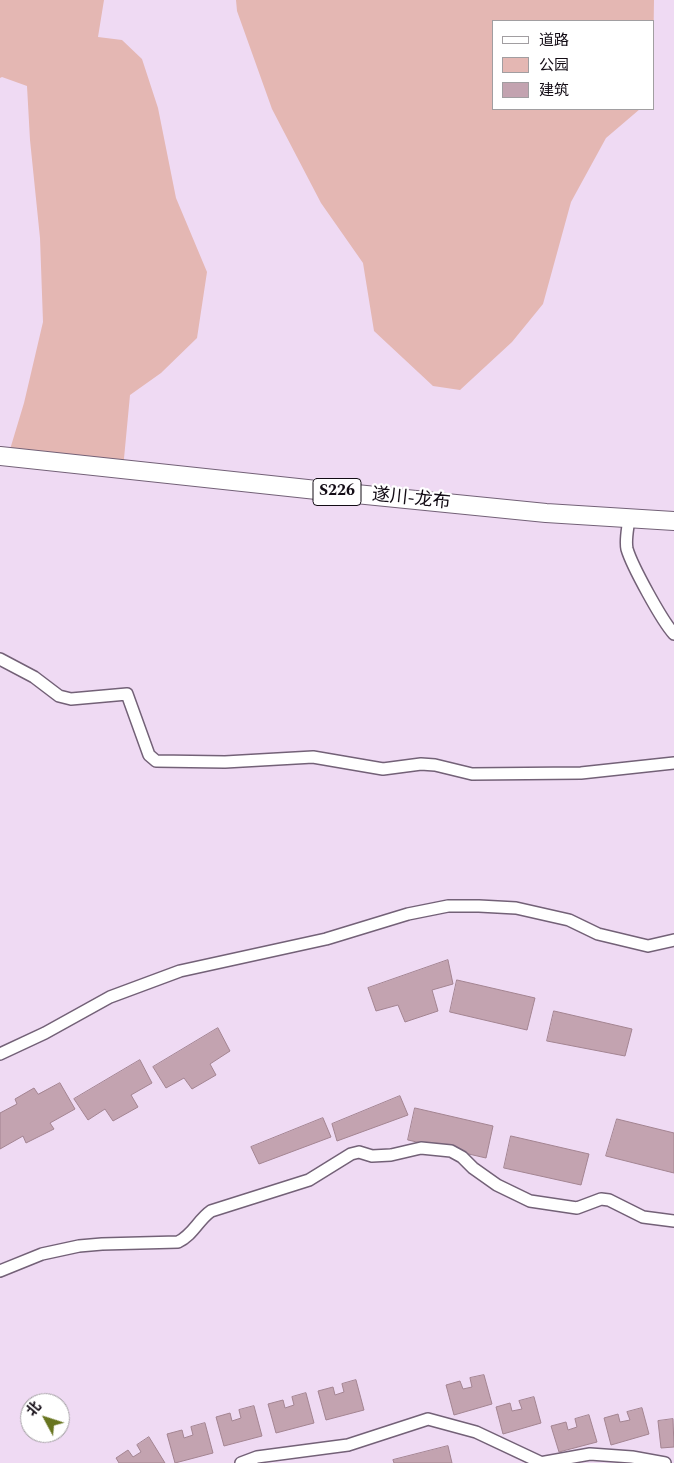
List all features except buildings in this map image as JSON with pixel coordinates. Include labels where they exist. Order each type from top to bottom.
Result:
[{"type":"main road","name":"遂川-龙布","points":[[0,456],[546,513],[674,521]]},
{"type":"street","points":[[629,518],[627,547],[635,569],[659,612],[674,634]]},
{"type":"street","points":[[0,659],[34,677],[59,696],[70,699],[127,694],[149,754],[156,761],[225,762],[314,756],[383,769],[421,764],[435,765],[472,774],[581,773],[674,763]]},
{"type":"street","points":[[0,1054],[45,1033],[110,997],[180,971],[326,939],[408,914],[448,906],[516,908],[569,920],[598,934],[648,946],[674,940]]},
{"type":"street","points":[[0,1271],[42,1254],[85,1246],[178,1242],[186,1238],[204,1216],[211,1211],[309,1180],[351,1154],[359,1152],[372,1156],[391,1155],[421,1148],[451,1151],[462,1157],[473,1168],[497,1185],[530,1201],[578,1208],[601,1199],[610,1200],[643,1217],[674,1221]]},
{"type":"street","points":[[241,1463],[257,1457],[348,1445],[428,1419],[476,1432],[541,1463],[590,1454],[632,1457],[665,1463]]},
{"type":"green space","points":[[0,0],[104,0],[98,37],[122,40],[142,59],[158,108],[176,198],[207,272],[197,338],[161,373],[130,395],[123,469],[8,456],[24,403],[43,322],[40,238],[30,140],[27,86],[2,77],[0,78]]},
{"type":"green space","points":[[236,0],[654,0],[654,20],[492,20],[492,110],[639,110],[606,138],[571,202],[543,304],[512,342],[460,390],[433,386],[374,331],[363,263],[321,203],[272,109],[237,11]]}]
